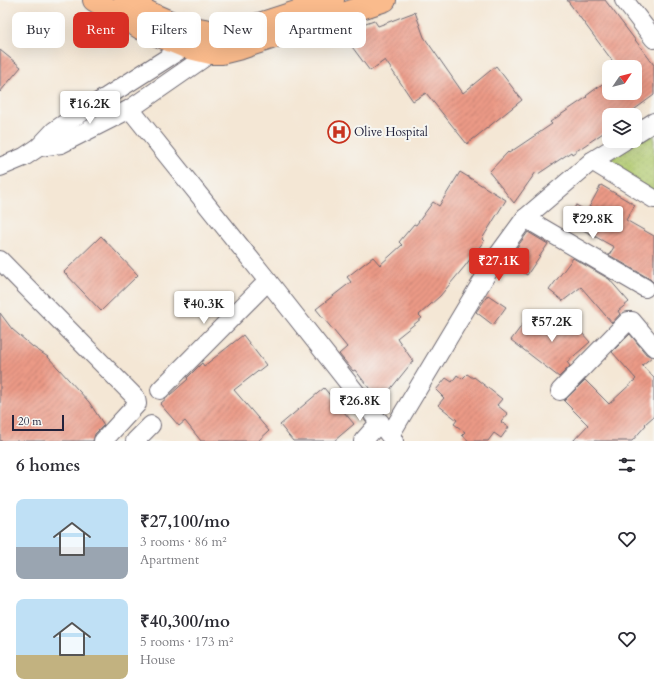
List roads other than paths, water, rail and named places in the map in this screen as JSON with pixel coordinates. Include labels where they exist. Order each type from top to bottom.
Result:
[{"type":"highway","points":[[94,0],[137,26]]},
{"type":"highway","points":[[125,0],[177,25],[209,31]]},
{"type":"highway","points":[[267,22],[333,0]]},
{"type":"highway","points":[[190,48],[211,53],[221,53],[241,48],[385,0]]},
{"type":"street","points":[[624,0],[654,39]]},
{"type":"street","points":[[0,167],[24,157],[38,147],[54,131],[67,122],[184,48]]},
{"type":"street","points":[[38,147],[62,144],[130,109],[218,48]]},
{"type":"street","points":[[130,109],[268,280],[388,433]]},
{"type":"street","points":[[642,130],[654,122]]},
{"type":"street","points":[[363,441],[388,433],[498,254],[525,218],[592,161],[613,148]]},
{"type":"street","points":[[592,161],[654,199]]},
{"type":"street","points":[[525,218],[645,288]]},
{"type":"street","points":[[0,260],[136,398],[136,404],[103,441]]},
{"type":"street","points":[[160,390],[268,280]]},
{"type":"street","points":[[560,391],[628,321],[632,321],[654,347]]},
{"type":"street","points":[[135,441],[151,425]]},
{"type":"place","name":"Olive Hospital","points":[[339,132]]}]
